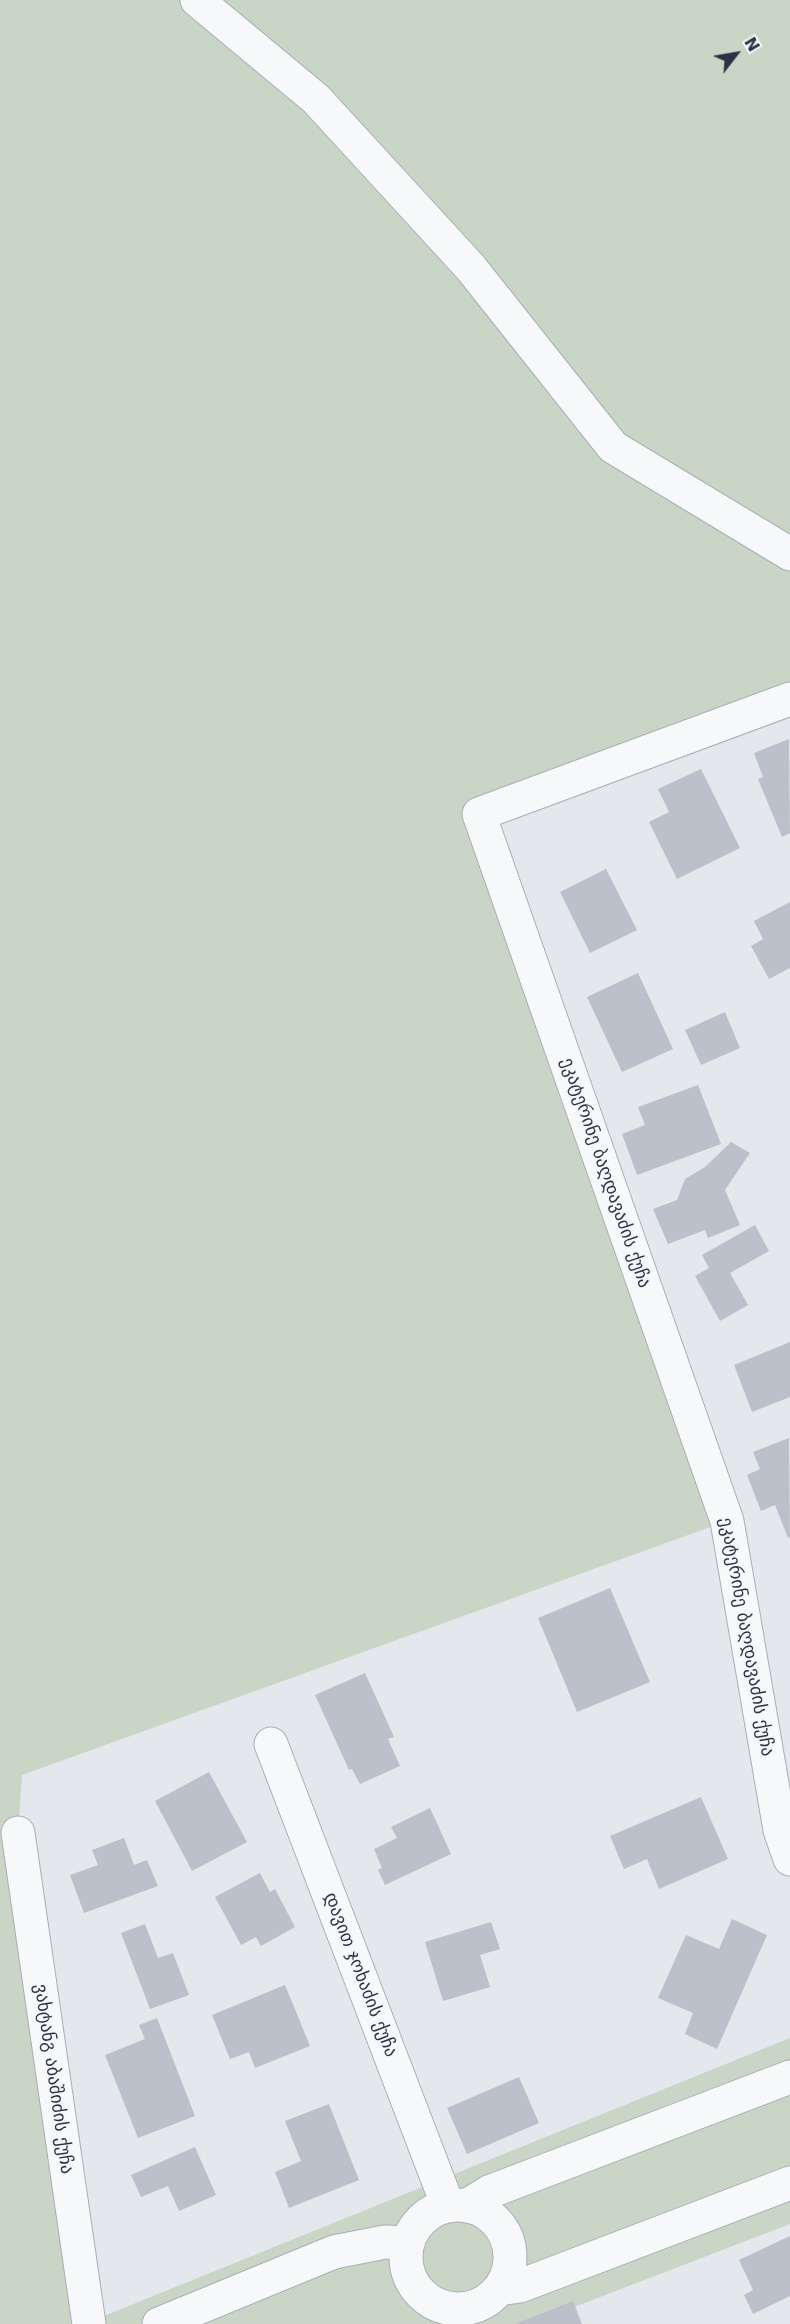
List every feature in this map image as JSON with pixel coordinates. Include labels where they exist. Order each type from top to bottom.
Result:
[{"type":"street","points":[[197,0],[316,99],[471,268],[613,447],[790,554]]},
{"type":"street","name":"ეკატერინე ბაღდავაძის ქუჩა","points":[[790,699],[479,814],[727,1521],[780,1830],[790,1859]]},
{"type":"street","name":"დავით ჯოხაძის ქუჩა","points":[[271,1744],[457,2206]]},
{"type":"street","name":"ვახტანგ აბაშიძის ქუჩა","points":[[18,1833],[89,2324]]},
{"type":"street","points":[[790,2077],[424,2217],[407,2243],[405,2261],[410,2278],[425,2298],[431,2316],[489,2306],[520,2286],[790,2183]]},
{"type":"street","points":[[457,2206],[483,2212],[493,2219],[504,2233],[510,2255],[508,2273],[489,2306]]},
{"type":"street","points":[[159,2324],[334,2252],[386,2242],[407,2243]]},
{"type":"green space","points":[[0,0],[790,0],[790,694],[479,815],[727,1521],[22,1775],[18,1833],[89,2322],[790,2038],[790,2224],[530,2324],[0,2324]]},
{"type":"building","points":[[789,739],[790,833],[782,837],[758,779],[763,777],[754,753]]},
{"type":"building","points":[[701,769],[740,848],[677,879],[649,822],[669,812],[658,789]]},
{"type":"building","points":[[606,869],[637,930],[590,953],[560,892]]},
{"type":"building","points":[[790,902],[790,968],[769,979],[751,946],[763,939],[754,921]]},
{"type":"building","points":[[638,973],[673,1049],[622,1072],[587,997]]},
{"type":"building","points":[[725,1012],[740,1048],[701,1065],[685,1030]]},
{"type":"building","points":[[698,1085],[721,1144],[637,1175],[622,1134],[645,1125],[638,1107]]},
{"type":"building","points":[[731,1142],[750,1153],[725,1190],[740,1225],[708,1238],[705,1230],[668,1244],[653,1209],[677,1200],[685,1179],[705,1167]]},
{"type":"building","points":[[755,1225],[769,1251],[730,1273],[748,1305],[720,1321],[695,1276],[709,1268],[702,1255]]},
{"type":"building","points":[[790,1342],[790,1397],[752,1412],[734,1365]]},
{"type":"building","points":[[789,1438],[790,1537],[788,1538],[775,1505],[761,1511],[747,1475],[760,1469],[753,1452]]},
{"type":"building","points":[[610,1588],[650,1682],[577,1712],[538,1618]]},
{"type":"building","points":[[365,1673],[394,1737],[388,1739],[400,1766],[360,1784],[352,1769],[349,1770],[315,1695]]},
{"type":"building","points":[[209,1772],[247,1842],[192,1871],[155,1801]]},
{"type":"building","points":[[701,1797],[728,1859],[659,1889],[647,1859],[624,1869],[610,1836]]},
{"type":"building","points":[[430,1808],[451,1854],[385,1885],[378,1870],[382,1868],[374,1849],[397,1838],[391,1827]]},
{"type":"building","points":[[124,1838],[134,1865],[147,1860],[158,1886],[84,1913],[70,1875],[98,1865],[92,1850]]},
{"type":"building","points":[[260,1873],[270,1892],[275,1889],[295,1927],[261,1946],[256,1937],[241,1945],[215,1897]]},
{"type":"building","points":[[732,1919],[767,1935],[717,2049],[685,2034],[693,2013],[658,1998],[686,1935],[719,1949]]},
{"type":"building","points":[[491,1922],[500,1949],[480,1955],[490,1987],[443,2001],[425,1942]]},
{"type":"building","points":[[145,1924],[158,1958],[173,1953],[189,1995],[150,2009],[121,1933]]},
{"type":"building","points":[[285,1985],[310,2046],[255,2068],[249,2052],[230,2059],[212,2015]]},
{"type":"building","points":[[157,2018],[195,2116],[138,2138],[105,2055],[145,2039],[139,2025]]},
{"type":"building","points":[[519,2077],[539,2123],[467,2154],[447,2108]]},
{"type":"building","points":[[329,2104],[359,2180],[289,2208],[275,2172],[301,2161],[285,2121]]},
{"type":"building","points":[[195,2147],[216,2195],[179,2211],[168,2186],[141,2197],[131,2175]]},
{"type":"building","points":[[790,2236],[790,2296],[753,2314],[744,2295],[753,2290],[739,2260]]},
{"type":"building","points":[[573,2301],[582,2324],[515,2324]]}]
